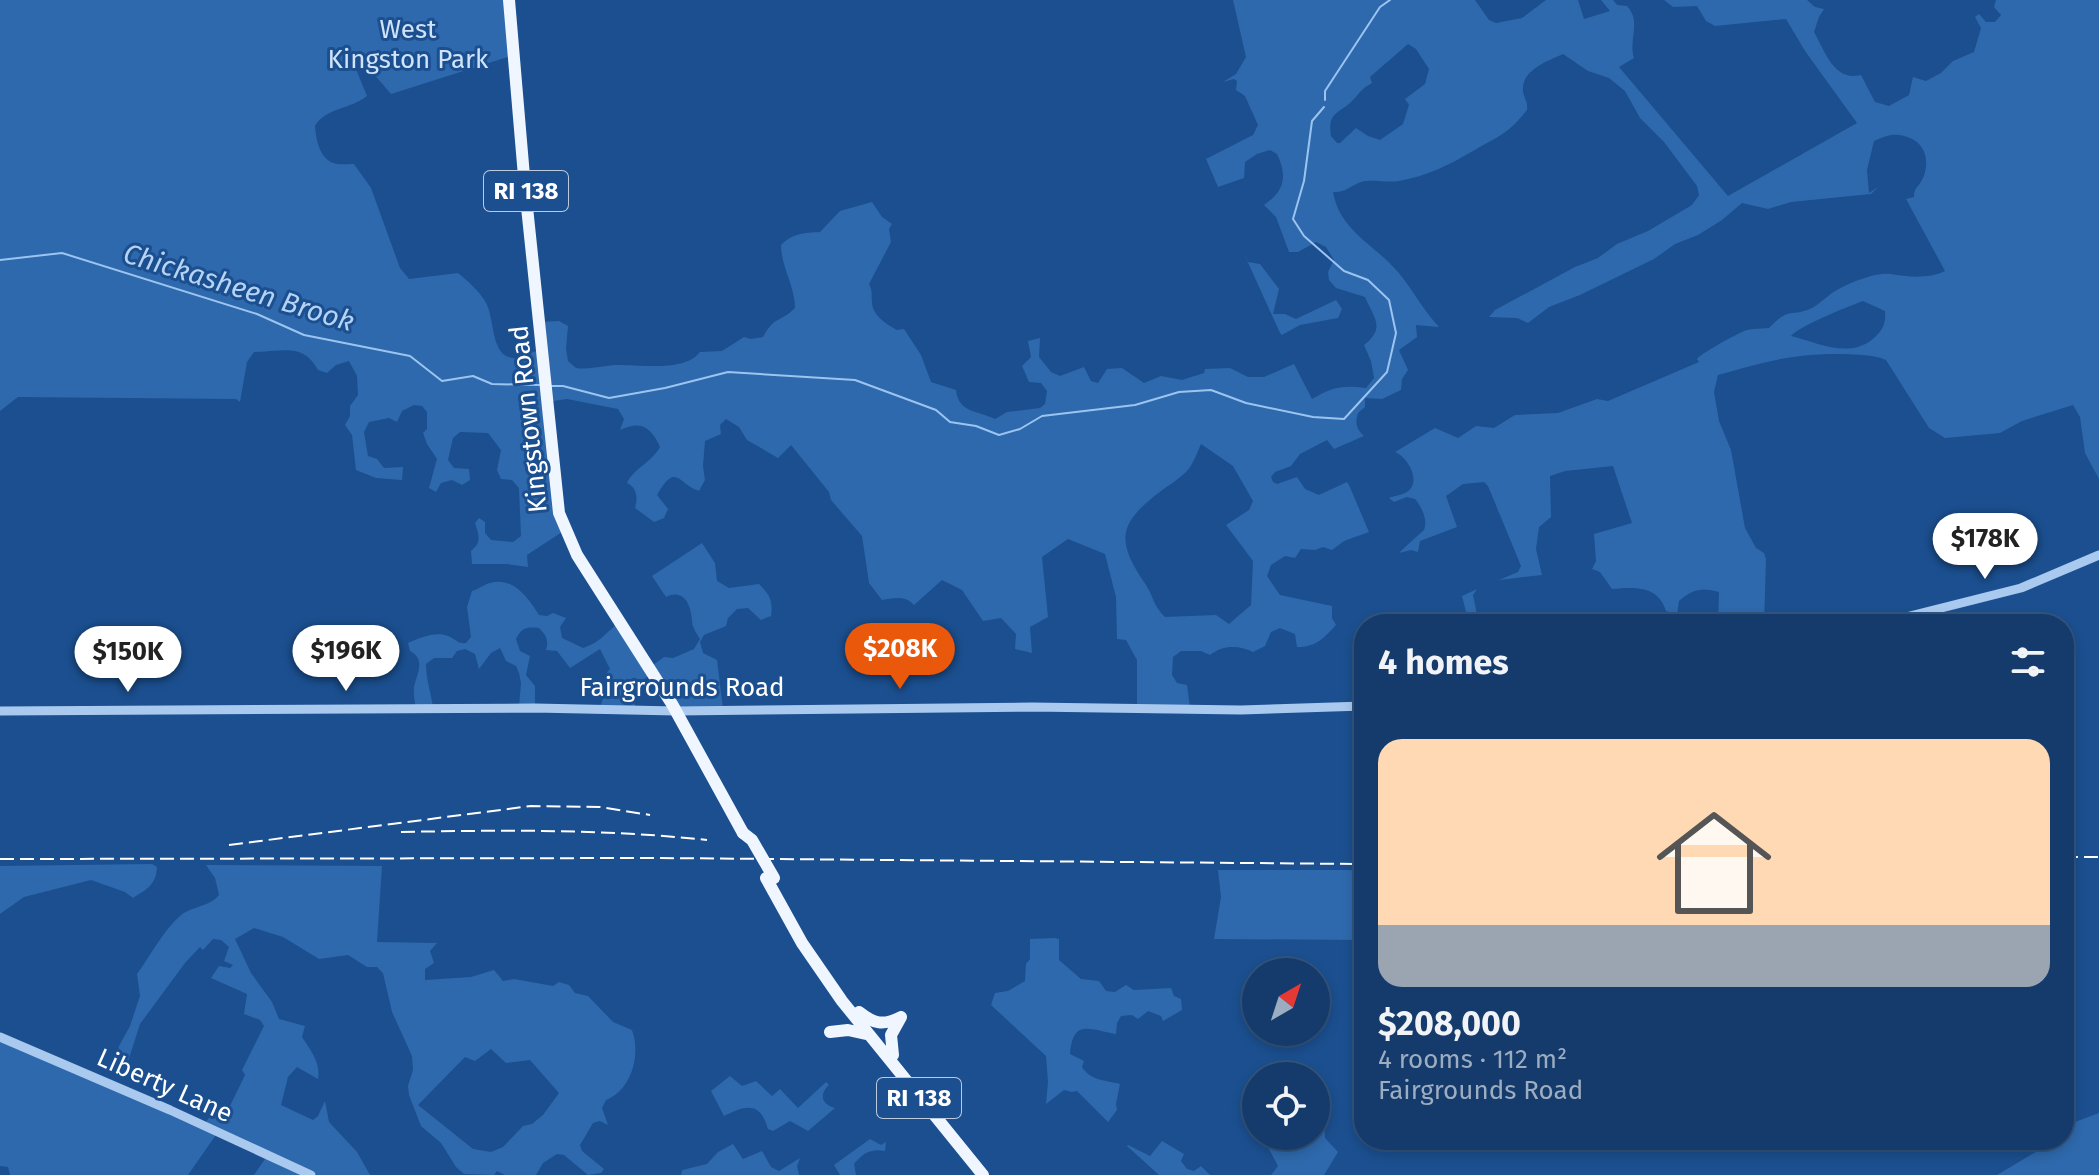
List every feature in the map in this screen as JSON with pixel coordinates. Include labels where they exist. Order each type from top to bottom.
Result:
[{"type":"main road","name":"Kingstown Road","points":[[509,0],[556,497],[569,540],[676,711],[743,833],[811,942],[859,1012],[964,1146],[971,1160]]},
{"type":"main road","name":"Kingstown Road","points":[[770,878],[802,943],[842,1001],[983,1175]]},
{"type":"main road","points":[[842,1001],[842,1012],[830,1032],[848,1030],[867,1034]]},
{"type":"main road","points":[[859,1012],[878,1023],[901,1017],[891,1035],[893,1055]]},
{"type":"street","points":[[1918,614],[2021,588],[2099,555]]},
{"type":"street","name":"Fairgrounds Road","points":[[0,711],[535,708],[676,711],[1032,707],[1241,710],[1354,706]]},
{"type":"street","name":"Liberty Lane","points":[[0,1037],[157,1104],[311,1175]]},
{"type":"green space","name":"West Kingston Park","points":[[0,0],[507,0],[514,55],[391,94],[355,52],[353,62],[367,96],[325,116],[315,126],[317,142],[324,157],[335,164],[354,164],[371,188],[400,268],[409,279],[458,273],[485,301],[497,345],[507,357],[516,358],[519,354],[539,351],[539,322],[559,321],[568,326],[568,361],[576,368],[672,365],[693,359],[700,352],[722,351],[744,337],[763,337],[774,322],[795,308],[781,245],[794,236],[820,232],[840,211],[872,202],[882,217],[892,224],[889,229],[891,242],[869,284],[874,311],[893,328],[904,329],[921,355],[931,382],[956,390],[965,407],[995,419],[1007,412],[1040,408],[1045,404],[1047,391],[1041,383],[1029,382],[1022,366],[1031,357],[1028,341],[1040,338],[1039,357],[1051,372],[1060,376],[1084,367],[1091,381],[1098,383],[1107,369],[1122,368],[1144,383],[1161,376],[1182,380],[1204,373],[1205,369],[1230,368],[1248,377],[1264,377],[1294,364],[1312,399],[1338,388],[1366,388],[1374,378],[1364,345],[1375,333],[1376,322],[1365,297],[1336,288],[1329,280],[1328,272],[1334,260],[1326,247],[1316,242],[1298,252],[1289,252],[1276,217],[1264,205],[1282,183],[1277,154],[1270,150],[1257,154],[1245,162],[1244,178],[1218,187],[1206,159],[1253,135],[1258,125],[1245,96],[1236,90],[1237,81],[1223,82],[1236,74],[1246,57],[1233,0],[1475,0],[1489,20],[1496,23],[1522,18],[1546,0],[1578,0],[1584,19],[1610,11],[1601,0],[1613,0],[1617,5],[1627,6],[1634,18],[1634,58],[1619,67],[1728,196],[1857,123],[1786,19],[1715,26],[1706,21],[1697,6],[1673,7],[1664,0],[1807,0],[1815,7],[1824,9],[1814,32],[1832,63],[1844,74],[1861,75],[1875,102],[1889,106],[1909,95],[1913,77],[1926,81],[1941,73],[1953,61],[1974,52],[1981,28],[1975,17],[1979,14],[1986,22],[1995,22],[2001,15],[1994,7],[1996,0],[2099,0],[2099,479],[2085,453],[2080,417],[2073,405],[2022,421],[2000,433],[1945,438],[1929,428],[1886,360],[1881,358],[1810,355],[1765,362],[1718,375],[1714,392],[1719,421],[1731,450],[1745,528],[1766,559],[1764,614],[1718,614],[1719,592],[1698,590],[1679,601],[1677,614],[1674,614],[1666,611],[1651,592],[1637,588],[1612,589],[1600,572],[1592,569],[1596,561],[1594,534],[1632,523],[1613,466],[1565,471],[1550,476],[1551,517],[1539,527],[1536,549],[1542,575],[1499,580],[1518,572],[1521,566],[1484,482],[1463,484],[1446,496],[1457,527],[1420,541],[1418,552],[1399,553],[1424,530],[1425,522],[1415,499],[1407,497],[1394,502],[1389,498],[1407,492],[1413,482],[1412,470],[1395,452],[1435,428],[1458,438],[1476,426],[1494,428],[1515,415],[1558,413],[1597,399],[1608,401],[1699,362],[1697,359],[1704,353],[1742,332],[1769,328],[1786,315],[1812,308],[1860,279],[1884,274],[1925,276],[1945,271],[1906,199],[1914,197],[1915,189],[1921,183],[1926,162],[1923,150],[1910,138],[1892,135],[1874,141],[1867,170],[1869,193],[1878,187],[1871,194],[1791,202],[1768,209],[1742,203],[1698,235],[1675,244],[1654,259],[1580,295],[1549,307],[1528,323],[1517,318],[1489,317],[1495,310],[1598,258],[1617,244],[1648,231],[1692,205],[1699,195],[1697,186],[1664,142],[1640,118],[1625,91],[1609,78],[1588,71],[1563,54],[1543,63],[1526,77],[1523,91],[1527,110],[1514,125],[1496,138],[1419,176],[1394,181],[1365,181],[1333,192],[1350,227],[1398,272],[1439,327],[1416,325],[1417,337],[1399,350],[1408,370],[1402,379],[1401,390],[1382,399],[1365,398],[1365,407],[1358,413],[1357,420],[1364,436],[1334,449],[1327,440],[1300,454],[1291,466],[1275,472],[1271,477],[1277,484],[1297,477],[1305,489],[1319,495],[1347,482],[1349,485],[1369,532],[1344,541],[1332,550],[1323,547],[1301,549],[1295,558],[1285,556],[1271,565],[1267,576],[1280,595],[1332,606],[1332,618],[1336,625],[1319,641],[1304,647],[1297,647],[1295,634],[1280,628],[1271,632],[1265,646],[1253,652],[1231,647],[1210,655],[1201,651],[1181,651],[1173,657],[1172,675],[1177,683],[1187,685],[1190,708],[1137,707],[1137,660],[1126,640],[1117,639],[1116,597],[1105,554],[1068,539],[1042,557],[1048,617],[1030,627],[1032,653],[1015,649],[1016,634],[1001,618],[983,621],[962,590],[942,580],[914,605],[903,598],[882,600],[869,583],[862,536],[791,445],[778,458],[747,440],[739,427],[726,419],[720,425],[721,434],[705,441],[705,480],[699,491],[677,478],[669,479],[657,495],[668,509],[664,518],[654,522],[635,508],[636,493],[627,483],[660,447],[652,434],[639,426],[620,430],[624,419],[618,409],[567,399],[546,402],[562,532],[527,555],[528,567],[472,564],[471,551],[479,538],[475,523],[479,518],[485,522],[485,533],[491,540],[513,542],[521,536],[519,488],[512,480],[501,479],[497,470],[501,450],[488,433],[460,432],[453,438],[448,460],[454,468],[469,469],[470,480],[462,485],[452,480],[441,483],[436,492],[429,488],[437,459],[423,433],[427,429],[427,412],[422,406],[414,405],[402,411],[397,422],[389,418],[369,422],[364,432],[368,456],[377,459],[384,468],[403,467],[402,480],[376,478],[356,470],[352,435],[345,425],[350,416],[350,406],[358,395],[357,376],[349,361],[336,365],[327,373],[318,370],[306,355],[299,352],[254,352],[247,362],[240,402],[236,399],[18,397],[0,411]],"holes":[[[1408,44],[1416,49],[1429,69],[1425,84],[1405,99],[1409,105],[1403,124],[1380,140],[1356,128],[1337,143],[1331,136],[1333,117],[1372,83],[1370,77]],[[1863,301],[1885,311],[1883,327],[1868,343],[1847,349],[1791,336],[1814,322]],[[1201,444],[1233,466],[1253,501],[1249,510],[1226,525],[1253,561],[1251,605],[1229,624],[1216,615],[1165,617],[1136,570],[1126,545],[1129,524],[1136,513],[1186,472]]]},
{"type":"green space","points":[[1244,253],[1248,262],[1260,264],[1279,289],[1273,314],[1285,314],[1296,319],[1336,300],[1342,309],[1338,318],[1300,325],[1282,335],[1280,333],[1245,256]]},
{"type":"green space","points":[[702,543],[715,563],[717,581],[729,588],[759,584],[772,606],[771,616],[761,620],[748,608],[737,609],[728,618],[726,626],[704,635],[700,642],[703,653],[717,660],[723,709],[679,710],[651,674],[634,687],[635,708],[601,705],[606,688],[604,676],[610,669],[600,649],[570,668],[557,651],[546,650],[546,638],[539,628],[531,628],[523,630],[516,639],[520,651],[530,656],[526,675],[535,686],[535,706],[519,707],[519,673],[516,666],[506,661],[500,648],[491,653],[479,669],[475,654],[465,649],[457,651],[452,658],[434,658],[426,664],[433,708],[416,709],[414,690],[419,662],[408,643],[438,634],[466,643],[471,637],[467,607],[472,591],[490,583],[513,586],[539,615],[553,613],[566,618],[560,627],[562,638],[583,648],[598,641],[616,625],[649,668],[664,657],[673,658],[694,649],[700,639],[686,600],[678,595],[666,597],[652,576]]},
{"type":"green space","points":[[1477,589],[1473,595],[1477,614],[1466,614],[1462,596]]},
{"type":"green space","points":[[152,864],[157,867],[153,882],[133,898],[91,880],[24,897],[0,914],[0,866]]},
{"type":"green space","points":[[206,865],[382,866],[377,942],[437,943],[430,951],[434,963],[425,969],[425,980],[471,977],[494,970],[503,981],[514,979],[553,986],[559,982],[569,985],[575,993],[588,996],[613,1022],[632,1030],[635,1039],[635,1060],[628,1080],[606,1100],[602,1108],[608,1125],[600,1121],[593,1123],[580,1145],[582,1151],[604,1169],[601,1173],[588,1175],[564,1155],[557,1154],[543,1163],[536,1175],[505,1175],[497,1171],[494,1175],[464,1174],[441,1143],[421,1126],[409,1095],[412,1056],[392,1012],[383,973],[377,967],[367,967],[348,955],[319,959],[283,937],[254,928],[235,939],[279,1019],[305,1026],[302,1037],[318,1068],[318,1079],[297,1067],[288,1077],[281,1105],[313,1120],[325,1101],[329,1122],[357,1152],[370,1175],[254,1175],[267,1156],[218,1132],[188,1175],[10,1175],[8,1167],[0,1166],[0,1037],[205,1124],[214,1109],[224,1114],[228,1110],[245,1075],[242,1070],[264,1026],[260,1020],[244,1014],[247,994],[211,978],[219,966],[230,968],[233,965],[224,961],[229,947],[221,940],[213,939],[203,950],[200,947],[185,963],[140,1024],[125,1071],[116,1070],[119,1046],[140,996],[137,974],[162,936],[180,916],[219,895],[215,878]],"holes":[[[491,1049],[506,1063],[530,1060],[559,1093],[543,1115],[532,1124],[523,1126],[503,1147],[491,1152],[473,1149],[418,1105],[465,1057],[475,1061]]]},
{"type":"green space","points":[[1218,870],[1354,870],[1354,940],[1214,939],[1221,897]]},
{"type":"green space","points":[[1030,939],[1059,939],[1059,960],[1081,979],[1099,981],[1106,991],[1115,992],[1126,985],[1134,990],[1171,988],[1174,996],[1181,999],[1182,1010],[1163,1021],[1161,1016],[1148,1011],[1138,1019],[1132,1015],[1121,1016],[1116,1034],[1084,1029],[1075,1035],[1070,1054],[1084,1061],[1082,1067],[1086,1072],[1120,1084],[1117,1110],[1108,1122],[1077,1091],[1064,1090],[1046,1104],[1046,1056],[991,1005],[995,993],[1008,991],[1025,981]]},
{"type":"green space","points":[[730,1076],[742,1086],[756,1081],[772,1096],[780,1089],[798,1108],[826,1082],[829,1085],[823,1098],[835,1108],[808,1131],[790,1121],[773,1131],[768,1129],[761,1114],[751,1108],[739,1109],[724,1116],[711,1091]]},
{"type":"green space","points":[[2099,1113],[2099,1175],[1997,1175],[2039,1150],[2074,1150],[2074,1122]]},
{"type":"green space","points":[[870,1139],[881,1145],[886,1142],[885,1151],[871,1151],[861,1157],[854,1164],[856,1175],[840,1175],[834,1165]]},
{"type":"green space","points":[[1162,1141],[1184,1154],[1181,1161],[1187,1169],[1194,1171],[1201,1166],[1210,1175],[1159,1175],[1127,1146],[1150,1156]]},
{"type":"green space","points":[[1330,1143],[1338,1152],[1324,1175],[1271,1175],[1278,1166],[1269,1150],[1330,1150]]},
{"type":"green space","points":[[733,1144],[743,1159],[762,1151],[771,1167],[779,1171],[800,1158],[797,1166],[799,1175],[681,1175],[682,1170],[707,1164],[718,1152]]},
{"type":"waterway","name":"Chickasheen Brook","points":[[1325,100],[1325,91],[1380,7],[1390,0]]},
{"type":"waterway","name":"Chickasheen Brook","points":[[550,386],[563,386],[609,398],[728,372],[855,380],[936,410],[950,422],[976,426],[999,435],[1020,429],[1042,416],[1135,405],[1179,392],[1211,390],[1246,403],[1313,417],[1344,419],[1387,372],[1396,333],[1389,300],[1368,280],[1344,271],[1304,236],[1293,219],[1304,181],[1312,121],[1324,107]]},
{"type":"waterway","name":"Chickasheen Brook","points":[[0,260],[62,253],[257,314],[304,335],[410,356],[442,381],[473,376],[492,384],[539,385]]},
{"type":"railway","points":[[229,845],[531,806],[600,807],[650,815]]},
{"type":"railway","points":[[401,832],[592,832],[707,840]]},
{"type":"railway","points":[[2074,857],[2099,857]]},
{"type":"railway","points":[[0,859],[656,858],[1354,864]]}]
